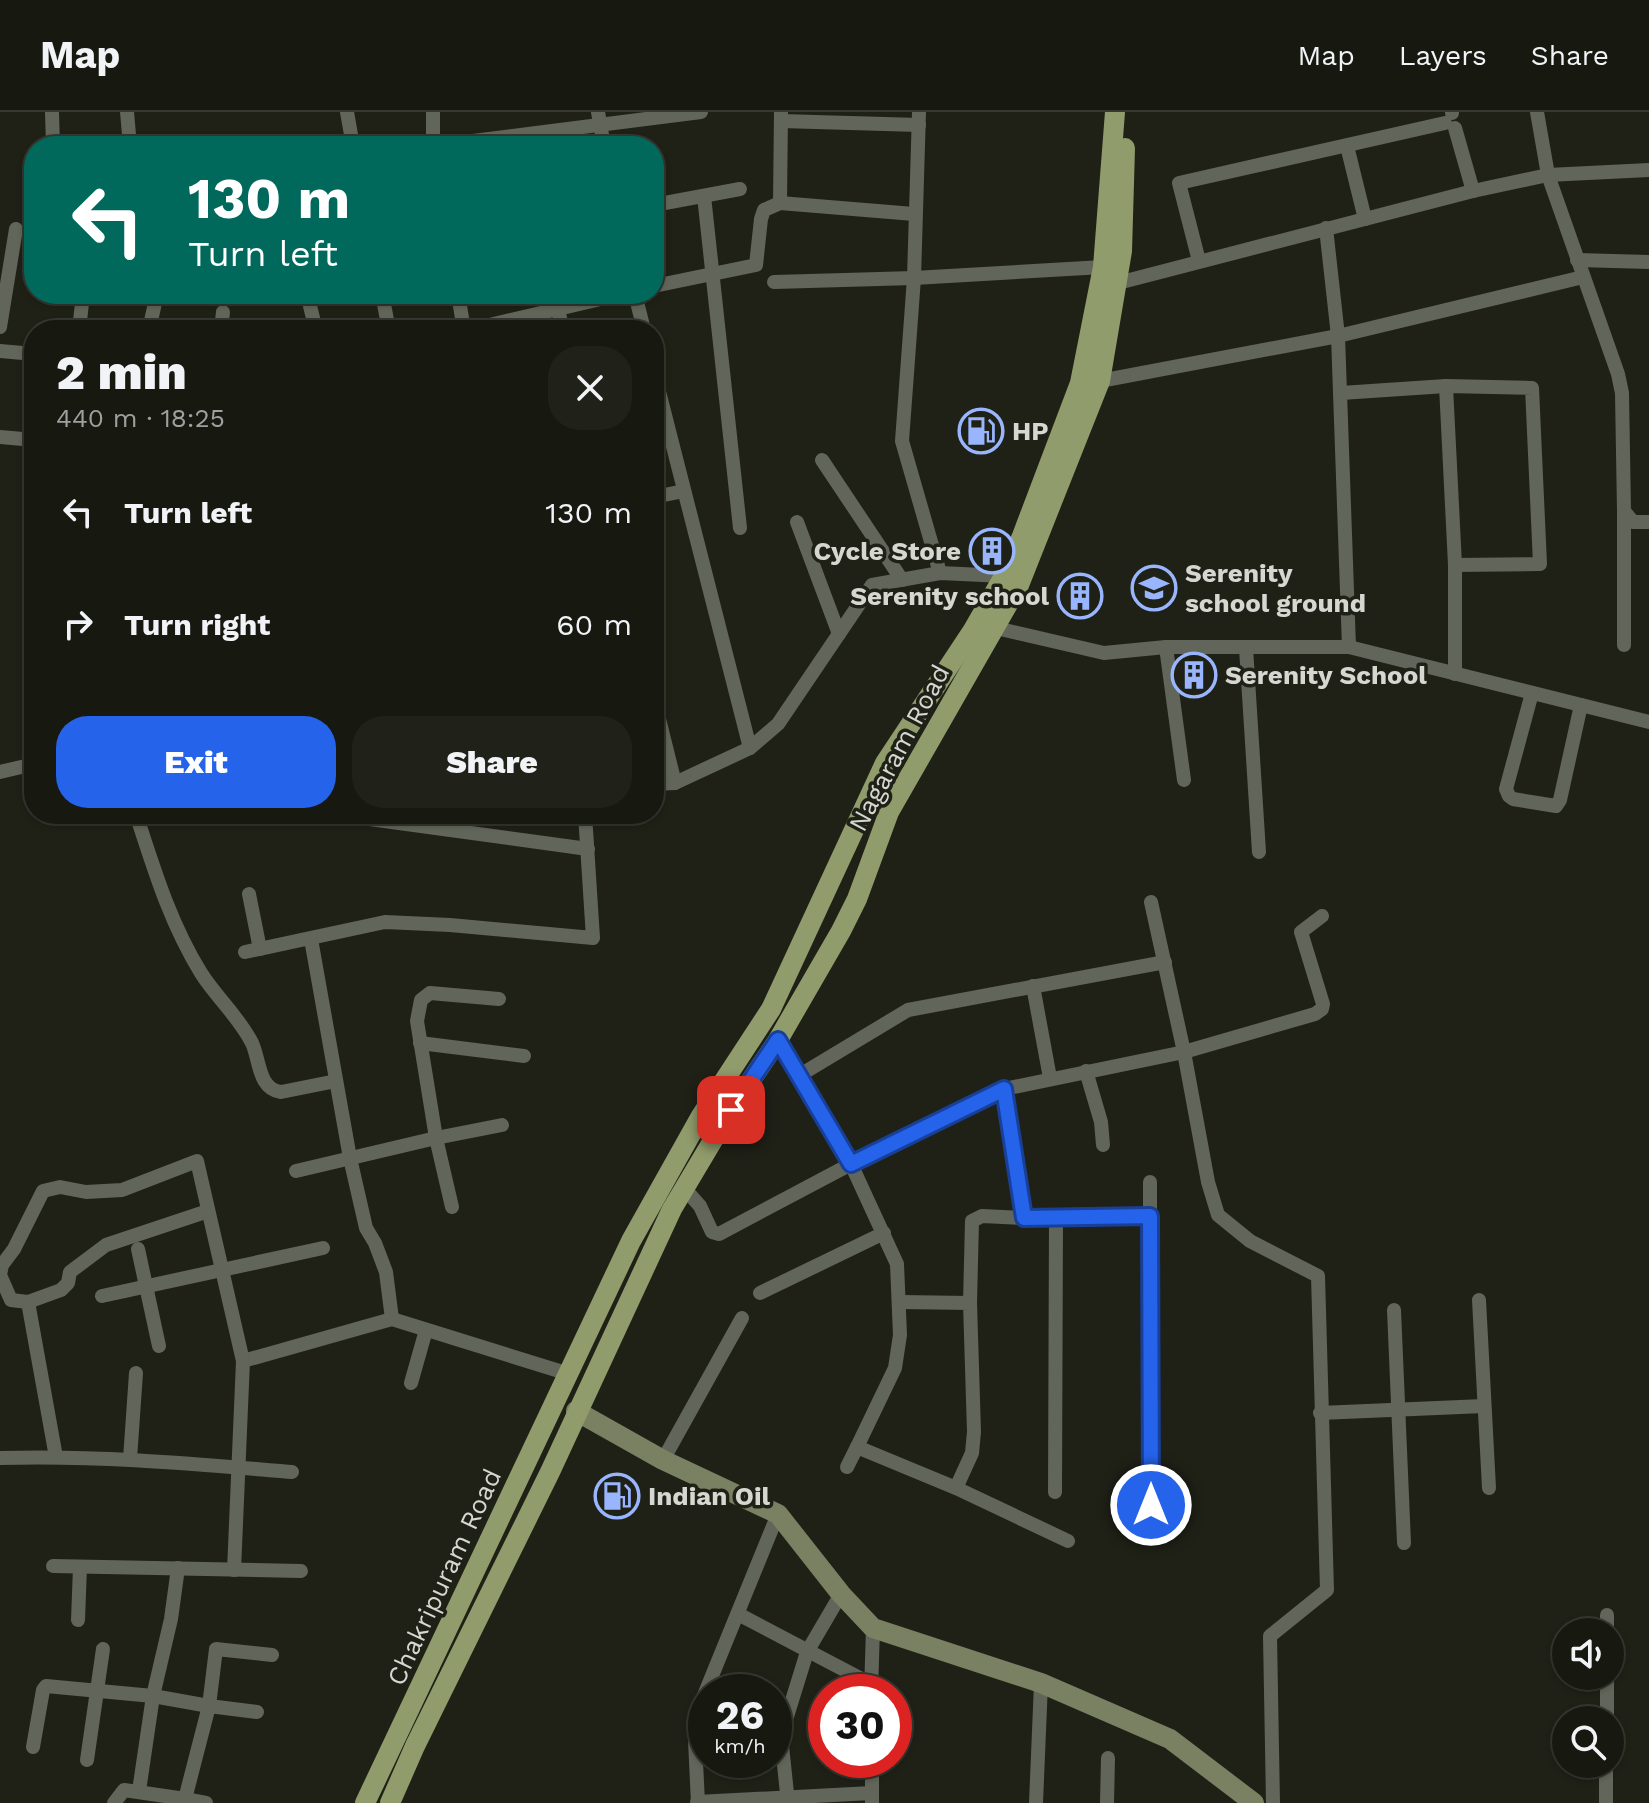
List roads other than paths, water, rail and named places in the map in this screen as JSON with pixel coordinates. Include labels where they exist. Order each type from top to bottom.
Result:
[{"type":"main road","name":"Nagaram Road","points":[[576,1411],[599,1369],[672,1209],[731,1110],[778,1040],[841,931],[857,899],[889,812],[1022,536],[1080,383],[1103,267],[1115,112]]},
{"type":"main road","name":"Nagaram Road","points":[[569,1374],[631,1241],[701,1116],[771,1009],[885,763],[996,628],[1019,585],[1100,381],[1122,251],[1126,112]]},
{"type":"main road","name":"Chakripuram Road","points":[[390,1803],[398,1757],[569,1374]]},
{"type":"main road","name":"Chakripuram Road","points":[[365,1803],[398,1757],[550,1472],[576,1411]]},
{"type":"street","points":[[52,112],[53,136]]},
{"type":"street","points":[[127,112],[129,136]]},
{"type":"street","points":[[433,112],[433,136]]},
{"type":"street","points":[[494,136],[599,119],[701,112]]},
{"type":"street","points":[[1537,112],[1548,175],[1622,393],[1624,645]]},
{"type":"street","points":[[349,113],[352,136]]},
{"type":"street","points":[[780,203],[781,116],[919,119],[914,278],[902,441],[940,573]]},
{"type":"street","points":[[1199,261],[1179,183],[1347,146],[1451,119],[1473,191]]},
{"type":"street","points":[[1347,146],[1365,219]]},
{"type":"street","points":[[1118,283],[1473,191],[1548,175],[1649,170]]},
{"type":"street","points":[[664,203],[740,189]]},
{"type":"street","points":[[704,196],[740,528]]},
{"type":"street","points":[[664,284],[756,265],[764,210],[780,203],[914,214]]},
{"type":"street","points":[[1326,228],[1338,336],[1349,647]]},
{"type":"street","points":[[0,327],[16,229]]},
{"type":"street","points":[[1577,260],[1649,262]]},
{"type":"street","points":[[774,282],[1103,267]]},
{"type":"street","points":[[1100,381],[1338,336],[1583,277]]},
{"type":"street","points":[[501,320],[550,304]]},
{"type":"street","points":[[222,320],[223,312]]},
{"type":"street","points":[[0,351],[24,353]]},
{"type":"street","points":[[1341,393],[1446,386],[1532,388],[1540,564],[1455,565]]},
{"type":"street","points":[[1446,386],[1455,565],[1455,674]]},
{"type":"street","points":[[664,412],[750,748]]},
{"type":"street","points":[[0,437],[24,439]]},
{"type":"street","points":[[822,460],[902,580]]},
{"type":"street","points":[[664,495],[684,491]]},
{"type":"street","points":[[1624,511],[1633,522],[1649,522]]},
{"type":"street","points":[[797,522],[839,634]]},
{"type":"street","points":[[664,784],[675,783],[750,748],[778,724],[872,585],[940,573],[1004,576]]},
{"type":"street","points":[[996,628],[1104,653],[1166,647],[1349,647],[1649,722]]},
{"type":"street","points":[[1166,647],[1184,780]]},
{"type":"street","points":[[1246,648],[1259,852]]},
{"type":"street","points":[[1532,693],[1506,789],[1513,799],[1556,806],[1560,800],[1581,705]]},
{"type":"street","points":[[664,739],[675,783]]},
{"type":"street","points":[[0,772],[24,766]]},
{"type":"street","points":[[139,824],[162,897],[179,935],[202,976],[253,1045],[268,1086],[281,1092],[336,1081]]},
{"type":"street","points":[[447,824],[588,849]]},
{"type":"street","points":[[249,894],[253,950],[385,922],[593,938],[586,824]]},
{"type":"street","points":[[1151,902],[1184,1052],[1208,1182],[1218,1215],[1250,1241],[1318,1276],[1327,1590],[1270,1636],[1273,1803]]},
{"type":"street","points":[[684,1188],[700,1206],[714,1234],[1004,1089],[1184,1052],[1320,1011],[1323,1004],[1301,932],[1322,916]]},
{"type":"street","points":[[311,939],[350,1158],[366,1228],[386,1272],[392,1319]]},
{"type":"street","points":[[800,1075],[908,1010],[1165,962]]},
{"type":"street","points":[[1033,986],[1050,1078]]},
{"type":"street","points":[[452,1207],[436,1138],[420,1043],[418,1006],[430,993],[499,999]]},
{"type":"street","points":[[778,1040],[851,1164],[897,1264],[900,1335],[895,1368],[847,1467]]},
{"type":"street","points":[[420,1043],[524,1056]]},
{"type":"street","points":[[1086,1071],[1101,1122],[1103,1145]]},
{"type":"street","points":[[1004,1089],[1024,1218]]},
{"type":"street","points":[[296,1171],[502,1125]]},
{"type":"street","points":[[208,1211],[106,1245],[70,1272],[68,1283],[61,1290],[28,1302],[11,1300],[0,1275],[2,1265],[14,1249],[43,1191],[60,1187],[86,1192],[122,1190],[197,1161],[243,1361],[234,1570]]},
{"type":"street","points":[[1150,1182],[1151,1505]]},
{"type":"street","points":[[956,1488],[972,1453],[974,1432],[970,1303],[972,1221],[982,1216],[1150,1216]]},
{"type":"street","points":[[1055,1492],[1056,1218]]},
{"type":"street","points":[[760,1293],[884,1233]]},
{"type":"street","points":[[102,1296],[323,1248]]},
{"type":"street","points":[[138,1249],[159,1346]]},
{"type":"street","points":[[1479,1300],[1489,1488]]},
{"type":"street","points":[[28,1302],[56,1457]]},
{"type":"street","points":[[900,1302],[970,1303]]},
{"type":"street","points":[[1394,1310],[1404,1543]]},
{"type":"street","points":[[663,1460],[742,1318]]},
{"type":"street","points":[[243,1361],[392,1319],[569,1374]]},
{"type":"street","points":[[411,1383],[426,1330]]},
{"type":"street","points":[[130,1459],[136,1373]]},
{"type":"street","points":[[1320,1413],[1484,1406]]},
{"type":"street","points":[[576,1411],[663,1460],[778,1514],[841,1594],[873,1628],[1041,1683],[1170,1739],[1246,1800]]},
{"type":"street","points":[[857,1447],[956,1488],[1068,1541]]},
{"type":"street","points":[[0,1458],[130,1459],[292,1472]]},
{"type":"street","points":[[778,1514],[694,1720],[698,1802],[872,1798]]},
{"type":"street","points":[[53,1566],[301,1571]]},
{"type":"street","points":[[78,1620],[80,1567]]},
{"type":"street","points":[[139,1791],[153,1696],[171,1619],[178,1568]]},
{"type":"street","points":[[788,1800],[781,1736],[807,1652],[841,1594]]},
{"type":"street","points":[[738,1614],[846,1674]]},
{"type":"street","points":[[871,1674],[873,1628]]},
{"type":"street","points":[[87,1760],[103,1649]]},
{"type":"street","points":[[185,1799],[209,1706],[216,1649],[272,1655]]},
{"type":"street","points":[[1036,1803],[1041,1683]]},
{"type":"street","points":[[33,1747],[46,1686],[153,1696],[257,1712]]},
{"type":"street","points":[[1107,1803],[1108,1758]]},
{"type":"street","points":[[1606,1778],[1606,1803]]},
{"type":"street","points":[[114,1803],[124,1790],[206,1803]]},
{"type":"place","name":"HP","points":[[981,431]]},
{"type":"place","name":"Cycle Store","points":[[992,551]]},
{"type":"place","name":"Serenity school ground","points":[[1154,588]]},
{"type":"place","name":"Serenity school","points":[[1080,596]]},
{"type":"place","name":"Serenity School","points":[[1194,675]]},
{"type":"place","name":"Indian Oil","points":[[617,1496]]}]
